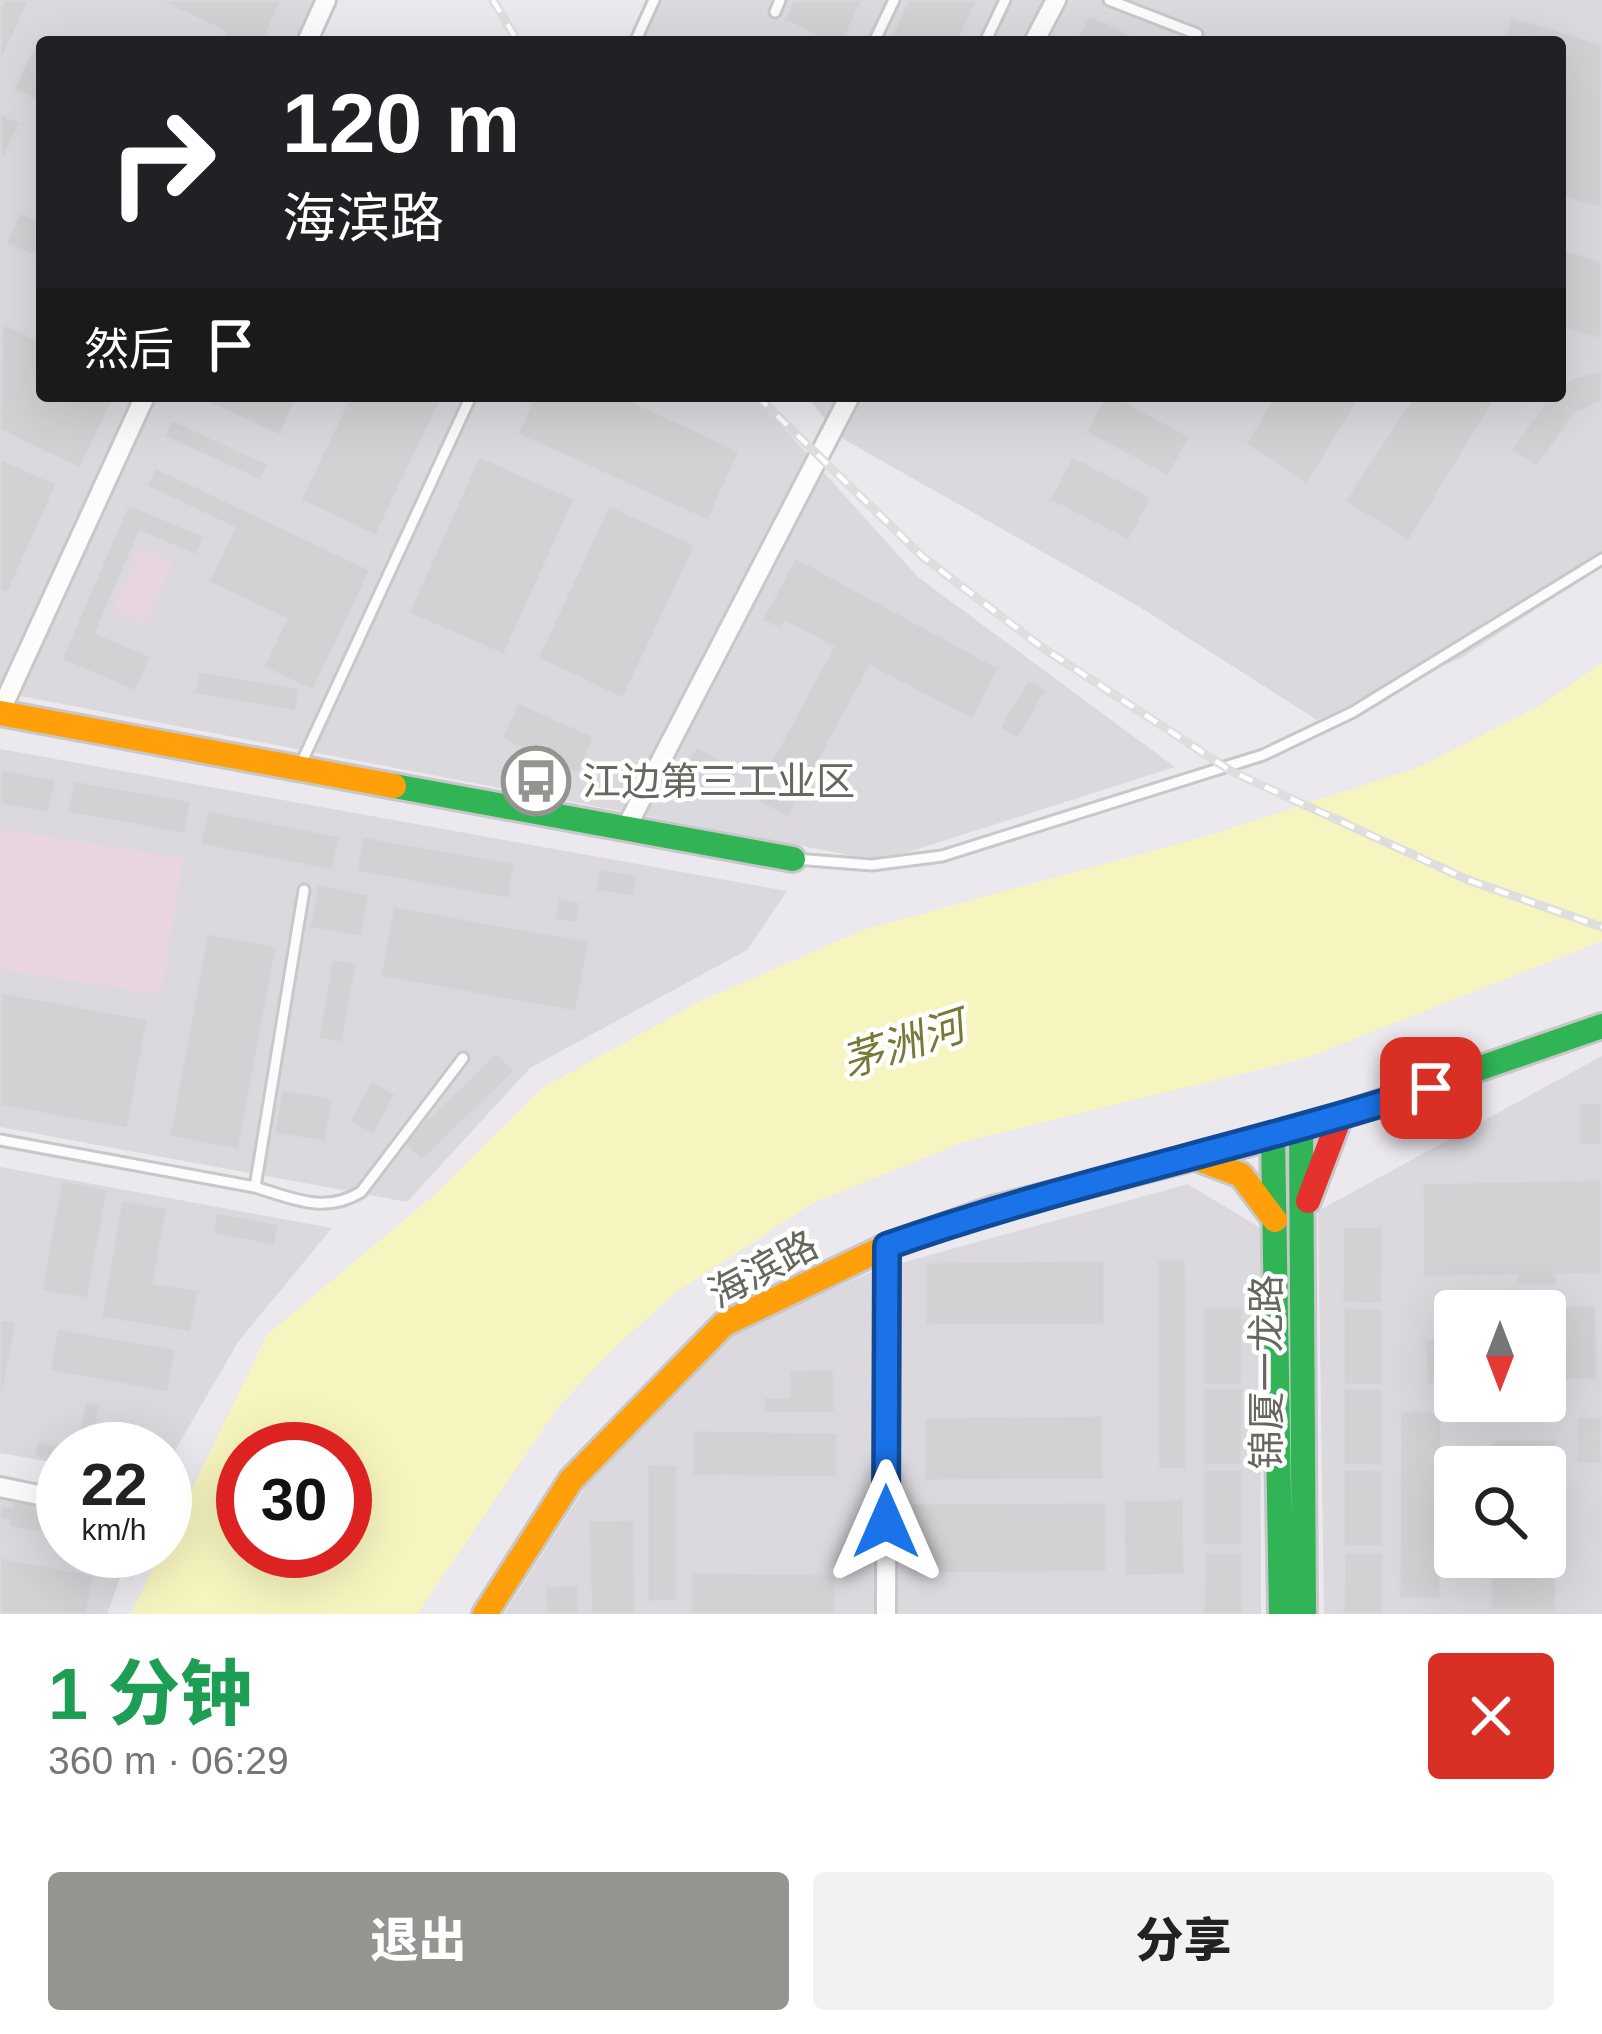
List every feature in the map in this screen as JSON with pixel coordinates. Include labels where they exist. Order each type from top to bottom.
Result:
[{"type":"street","points":[[310,36],[326,0]]},
{"type":"street","points":[[1037,36],[1056,0]]},
{"type":"street","points":[[142,402],[0,712],[794,859]]},
{"type":"street","points":[[626,828],[847,402]]},
{"type":"street","name":"海滨路","points":[[485,1614],[571,1480],[724,1324],[887,1246],[996,1208],[1301,1130],[1602,1026]]},
{"type":"street","points":[[1301,1221],[1340,1118]]},
{"type":"street","name":"锦厦一龙路","points":[[1301,1130],[1304,1614]]},
{"type":"street","name":"锦厦一龙路","points":[[1273,1138],[1281,1614]]},
{"type":"street","points":[[1196,1158],[1241,1175],[1274,1220]]},
{"type":"street","points":[[886,1614],[887,1246]]},
{"type":"street","points":[[0,1487],[36,1494]]},
{"type":"lane","points":[[637,36],[654,0]]},
{"type":"lane","points":[[775,12],[780,0]]},
{"type":"lane","points":[[877,36],[893,0]]},
{"type":"lane","points":[[988,36],[1005,0]]},
{"type":"lane","points":[[1109,0],[1197,34]]},
{"type":"lane","points":[[299,768],[468,402]]},
{"type":"lane","points":[[794,859],[872,865],[943,856],[1263,755],[1353,712],[1602,559]]},
{"type":"lane","points":[[255,1187],[304,890]]},
{"type":"lane","points":[[0,1140],[255,1187],[306,1204],[338,1206],[361,1192],[463,1058]]},
{"type":"shaded area","name":"江边第三工业区","points":[[0,0],[327,0],[318,36],[36,36],[36,402],[760,402],[918,577],[1175,767],[880,861],[0,692]]},
{"type":"shaded area","points":[[661,0],[1602,0],[1602,567],[1461,658],[1317,720],[1138,606],[838,436],[812,402],[1566,402],[1566,36],[646,36]]},
{"type":"shaded area","points":[[141,548],[173,562],[145,624],[113,609]]},
{"type":"shaded area","points":[[0,749],[787,891],[747,950],[530,1068],[407,1202],[0,1127]]},
{"type":"shaded area","points":[[0,829],[183,858],[161,995],[0,969]]},
{"type":"shaded area","points":[[1602,1056],[1602,1614],[1324,1614],[1318,1211]]},
{"type":"shaded area","points":[[0,1167],[332,1228],[238,1342],[192,1422],[36,1422],[36,1459],[0,1453]]},
{"type":"shaded area","points":[[1188,1184],[1260,1228],[1261,1614],[504,1614],[588,1483],[733,1332],[876,1270]]},
{"type":"shaded area","points":[[0,1489],[36,1496],[36,1578],[120,1578],[107,1614],[0,1614]]},
{"type":"water","name":"茅洲河","points":[[1602,663],[1602,941],[1306,1058],[963,1142],[811,1204],[675,1293],[614,1348],[558,1407],[417,1614],[131,1614],[149,1578],[192,1578],[192,1489],[216,1440],[216,1578],[372,1578],[372,1422],[225,1422],[267,1335],[434,1195],[542,1088],[699,1002],[863,930],[1214,834],[1422,766],[1539,706]]},
{"type":"building","points":[[4,0],[30,0],[0,64],[0,8]]},
{"type":"building","points":[[158,0],[282,0],[266,36],[223,36],[225,32]]},
{"type":"building","points":[[793,0],[863,0],[846,36],[817,36],[784,20]]},
{"type":"building","points":[[908,0],[978,0],[961,36],[891,36]]},
{"type":"building","points":[[1089,14],[1133,36],[1078,36]]},
{"type":"building","points":[[1511,16],[1602,44],[1602,209],[1566,198],[1566,36],[1505,36]]},
{"type":"building","points":[[36,41],[36,100],[13,89]]},
{"type":"building","points":[[0,113],[21,123],[0,166]]},
{"type":"building","points":[[20,212],[36,219],[36,257],[6,243]]},
{"type":"building","points":[[1566,250],[1602,261],[1602,340],[1566,329]]},
{"type":"building","points":[[2,323],[36,339],[36,402],[112,402],[80,469],[0,430]]},
{"type":"building","points":[[1602,370],[1602,402],[1574,414],[1538,467],[1510,451],[1545,402],[1566,402],[1566,383]]},
{"type":"building","points":[[206,402],[295,402],[280,436]]},
{"type":"building","points":[[347,402],[440,402],[376,536],[300,500]]},
{"type":"building","points":[[531,402],[634,402],[740,451],[708,521],[517,434]]},
{"type":"building","points":[[1102,402],[1127,402],[1191,437],[1168,477],[1085,432]]},
{"type":"building","points":[[1270,402],[1357,402],[1307,485],[1245,444]]},
{"type":"building","points":[[1409,402],[1493,402],[1409,541],[1344,502]]},
{"type":"building","points":[[171,419],[269,464],[261,481],[164,437]]},
{"type":"building","points":[[479,456],[575,499],[504,655],[408,613]]},
{"type":"building","points":[[1072,456],[1152,497],[1129,541],[1049,500]]},
{"type":"building","points":[[0,458],[57,484],[8,593],[0,590]]},
{"type":"building","points":[[155,467],[371,570],[313,691],[263,667],[286,619],[208,582],[234,528],[146,486]]},
{"type":"building","points":[[128,504],[205,536],[197,556],[140,532],[96,633],[151,656],[136,692],[61,660]]},
{"type":"building","points":[[609,505],[696,545],[623,699],[537,658]]},
{"type":"building","points":[[795,557],[999,668],[973,720],[870,667],[788,818],[751,798],[833,647],[785,622],[781,630],[762,620]]},
{"type":"building","points":[[199,671],[300,688],[296,712],[194,694]]},
{"type":"building","points":[[1028,679],[1047,690],[1018,739],[999,728]]},
{"type":"building","points":[[518,702],[595,737],[578,774],[501,739]]},
{"type":"building","points":[[696,746],[739,769],[723,799],[679,776]]},
{"type":"building","points":[[0,769],[56,779],[49,813],[0,804]]},
{"type":"building","points":[[73,780],[191,801],[185,834],[67,813]]},
{"type":"building","points":[[207,810],[340,836],[333,871],[200,845]]},
{"type":"building","points":[[362,836],[515,863],[509,899],[356,872]]},
{"type":"building","points":[[599,869],[638,875],[634,897],[595,891]]},
{"type":"building","points":[[317,884],[370,894],[362,937],[309,928]]},
{"type":"building","points":[[558,898],[581,902],[577,924],[554,920]]},
{"type":"building","points":[[393,906],[590,941],[576,1012],[380,977]]},
{"type":"building","points":[[207,933],[277,946],[239,1150],[169,1137]]},
{"type":"building","points":[[332,959],[357,963],[343,1043],[318,1039]]},
{"type":"building","points":[[0,992],[148,1019],[128,1129],[0,1106]]},
{"type":"building","points":[[497,1052],[515,1071],[422,1161],[403,1142]]},
{"type":"building","points":[[371,1080],[396,1094],[374,1135],[349,1122]]},
{"type":"building","points":[[281,1089],[333,1098],[326,1142],[274,1134]]},
{"type":"building","points":[[1578,1103],[1602,1103],[1602,1145],[1578,1146]]},
{"type":"building","points":[[1602,1179],[1602,1274],[1557,1275],[1557,1285],[1516,1285],[1516,1276],[1423,1277],[1422,1183]]},
{"type":"building","points":[[61,1180],[108,1189],[88,1299],[41,1291]]},
{"type":"building","points":[[121,1200],[167,1208],[154,1283],[199,1290],[191,1333],[101,1318]]},
{"type":"building","points":[[216,1212],[279,1224],[275,1246],[212,1234]]},
{"type":"building","points":[[1343,1226],[1383,1226],[1382,1304],[1342,1303]]},
{"type":"building","points":[[1157,1259],[1186,1259],[1187,1470],[1158,1470]]},
{"type":"building","points":[[1105,1260],[1105,1325],[925,1326],[925,1262]]},
{"type":"building","points":[[1566,1305],[1596,1305],[1598,1380],[1566,1381]]},
{"type":"building","points":[[1203,1307],[1243,1307],[1242,1385],[1203,1385]]},
{"type":"building","points":[[1343,1307],[1383,1308],[1383,1385],[1343,1385]]},
{"type":"building","points":[[0,1319],[17,1322],[0,1407]]},
{"type":"building","points":[[57,1328],[176,1349],[168,1393],[49,1371]]},
{"type":"building","points":[[1425,1339],[1434,1339],[1434,1385],[1426,1385]]},
{"type":"building","points":[[834,1369],[835,1413],[764,1414],[763,1397],[789,1397],[789,1370]]},
{"type":"building","points":[[1203,1387],[1243,1388],[1242,1465],[1203,1465]]},
{"type":"building","points":[[1343,1388],[1383,1388],[1383,1466],[1343,1465]]},
{"type":"building","points":[[85,1402],[100,1405],[97,1422],[81,1422]]},
{"type":"building","points":[[1400,1411],[1434,1411],[1434,1422],[1442,1422],[1442,1446],[1434,1446],[1434,1578],[1441,1578],[1441,1599],[1399,1598]]},
{"type":"building","points":[[1103,1415],[1104,1480],[924,1481],[924,1417]]},
{"type":"building","points":[[1576,1417],[1602,1417],[1602,1464],[1576,1464]]},
{"type":"building","points":[[692,1430],[838,1432],[838,1478],[692,1476]]},
{"type":"building","points":[[1491,1439],[1558,1439],[1558,1446],[1491,1446]]},
{"type":"building","points":[[647,1464],[678,1464],[678,1601],[647,1602]]},
{"type":"building","points":[[1203,1469],[1243,1469],[1242,1546],[1203,1546]]},
{"type":"building","points":[[1343,1469],[1383,1470],[1383,1547],[1343,1547]]},
{"type":"building","points":[[1184,1499],[1185,1575],[1124,1576],[1123,1500]]},
{"type":"building","points":[[13,1501],[36,1505],[36,1532],[8,1527],[9,1521],[0,1519],[0,1505],[12,1507]]},
{"type":"building","points":[[1106,1502],[1107,1572],[911,1574],[911,1503]]},
{"type":"building","points":[[634,1519],[636,1614],[591,1614],[588,1520]]},
{"type":"building","points":[[1204,1552],[1243,1552],[1243,1614],[1203,1614]]},
{"type":"building","points":[[1344,1552],[1384,1552],[1383,1614],[1343,1614]]},
{"type":"building","points":[[0,1557],[36,1564],[36,1578],[93,1578],[87,1614],[0,1614]]},
{"type":"building","points":[[690,1572],[836,1574],[836,1614],[690,1614]]},
{"type":"building","points":[[1490,1578],[1556,1578],[1556,1611],[1490,1610]]},
{"type":"building","points":[[579,1585],[579,1614],[546,1614],[545,1586]]},
{"type":"railway","points":[[493,0],[514,36]]},
{"type":"railway","points":[[763,402],[923,557],[1043,648],[1231,771],[1468,880],[1602,927]]},
{"type":"traffic: fast","points":[[394,786],[793,859]]},
{"type":"traffic: fast","points":[[883,1248],[996,1208],[1301,1130],[1602,1026]]},
{"type":"traffic: fast","points":[[1301,1130],[1304,1614]]},
{"type":"traffic: fast","points":[[1273,1138],[1281,1614]]},
{"type":"traffic: slow","points":[[0,713],[394,786]]},
{"type":"traffic: slow","points":[[1196,1158],[1241,1175],[1275,1220]]},
{"type":"traffic: slow","points":[[485,1614],[571,1480],[724,1324],[883,1248]]},
{"type":"traffic: jam","points":[[1308,1201],[1340,1117]]},
{"type":"place","name":"江边第三工业区","points":[[536,781]]},
{"type":"route","points":[[886,1522],[887,1246],[996,1208],[1273,1138],[1431,1088]]}]
